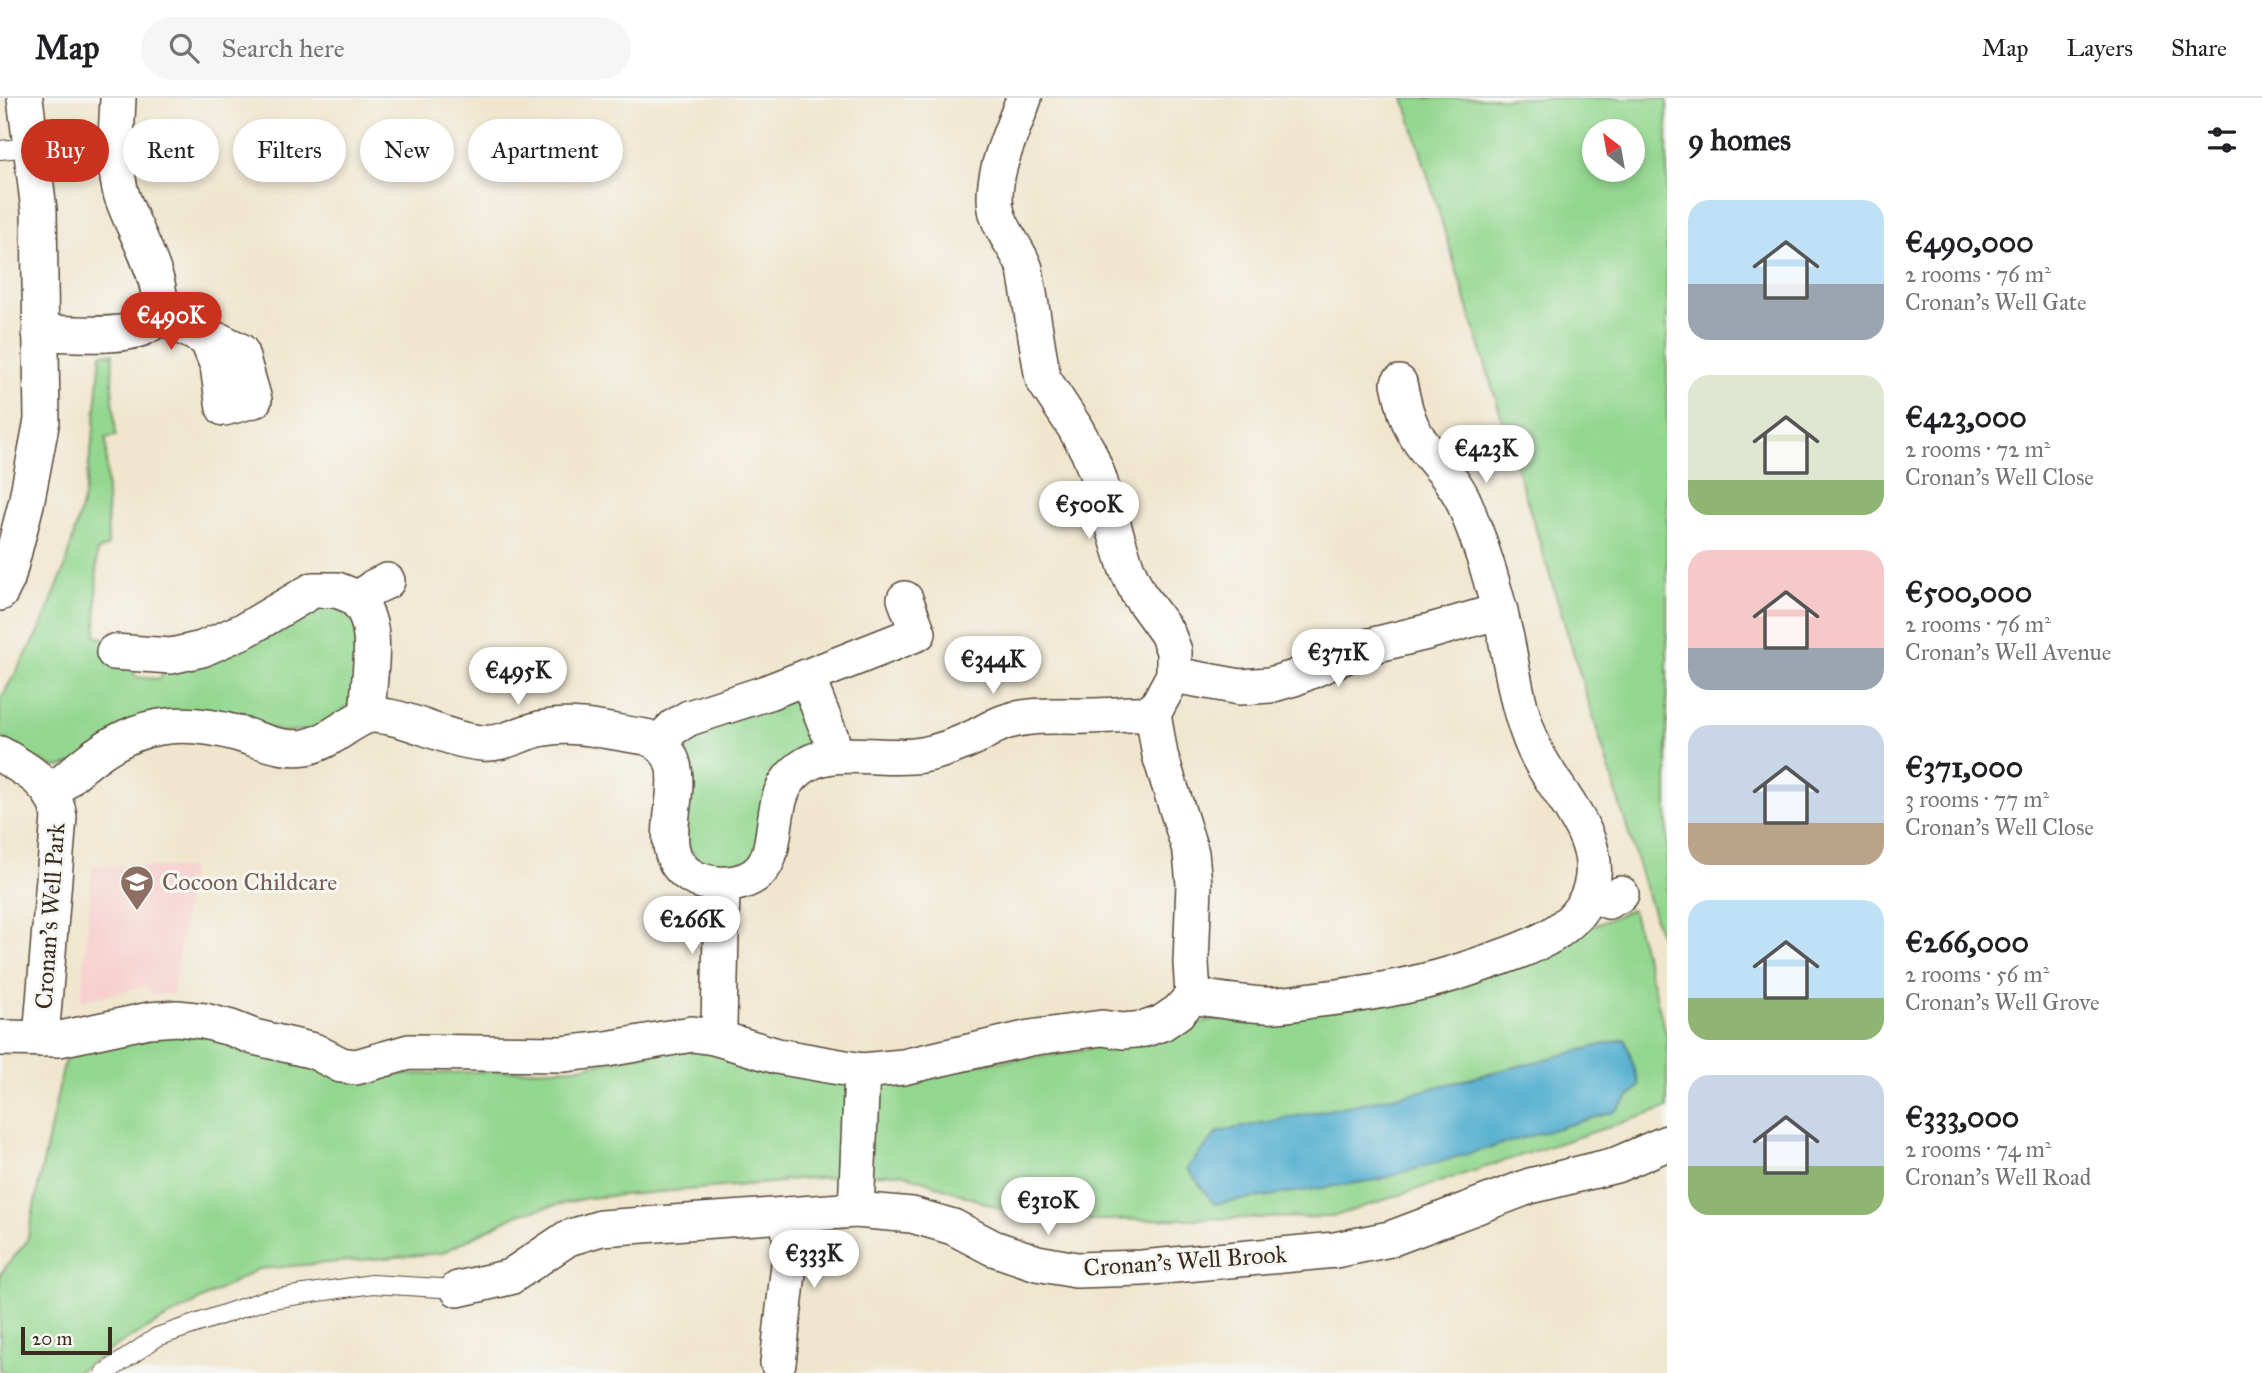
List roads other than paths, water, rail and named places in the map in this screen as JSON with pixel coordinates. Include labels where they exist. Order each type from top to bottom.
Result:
[{"type":"street","points":[[0,593],[7,579],[26,505],[42,419],[38,210],[15,149],[24,98]]},
{"type":"street","points":[[40,333],[130,332],[150,324],[158,315],[160,289],[126,211],[120,190],[116,166],[118,98]]},
{"type":"street","points":[[0,1038],[79,1037],[149,1020],[177,1018],[231,1028],[254,1037],[314,1051],[341,1065],[356,1067],[409,1052],[563,1054],[692,1034],[714,1037],[777,1056],[862,1071],[904,1067],[1031,1038],[1102,1028],[1123,1031],[1145,1029],[1162,1023],[1178,1012],[1193,996],[1191,963],[1194,884],[1191,853],[1160,755],[1153,714],[1174,675],[1174,651],[1167,633],[1138,593],[1126,567],[1088,451],[1043,379],[1025,269],[1021,256],[1003,229],[996,209],[996,185],[1024,98]]},
{"type":"street","points":[[158,315],[207,339]]},
{"type":"street","points":[[1193,996],[1269,1005],[1358,994],[1454,974],[1552,934],[1606,892],[1594,874],[1588,838],[1552,782],[1535,750],[1520,711],[1500,611],[1482,547],[1462,498],[1416,436],[1407,415],[1399,383]]},
{"type":"street","points":[[357,601],[374,587],[387,581]]},
{"type":"street","points":[[114,652],[171,656],[202,649],[247,629],[313,590],[337,590],[352,596],[363,607],[370,629],[372,651],[368,715]]},
{"type":"street","points":[[659,742],[674,727],[689,718],[807,677],[918,633],[905,599]]},
{"type":"street","points":[[1174,675],[1240,687],[1270,685],[1294,678],[1366,647],[1500,611]]},
{"type":"street","points":[[807,677],[831,738],[834,755]]},
{"type":"street","points":[[0,754],[35,776],[52,793],[96,754],[121,738],[167,725],[211,726],[286,747],[306,747],[326,741],[355,720],[368,715],[382,715],[451,737],[482,743],[502,743],[542,728],[562,726],[646,737],[659,742],[668,751],[673,762],[675,785],[670,840],[673,856],[680,868],[694,878],[722,886],[754,875],[767,862],[775,810],[784,789],[804,766],[820,758],[834,755],[902,758],[925,754],[973,738],[1003,722],[1033,716],[1153,714]]},
{"type":"street","name":"Cronan's Well Park","points":[[41,1039],[59,817],[52,793]]},
{"type":"street","points":[[714,1037],[719,1026],[722,886]]},
{"type":"street","points":[[856,1210],[862,1071]]},
{"type":"street","name":"Cronan's Well Brook","points":[[458,1289],[510,1277],[569,1238],[601,1228],[856,1210],[912,1216],[953,1227],[993,1248],[1037,1264],[1076,1270],[1142,1268],[1335,1250],[1390,1239],[1530,1185],[1616,1165],[1666,1146]]},
{"type":"street","points":[[778,1363],[791,1246],[788,1215]]},
{"type":"lane","points":[[105,1373],[157,1337],[265,1300],[372,1284],[458,1289]]},
{"type":"water","points":[[1625,1039],[1640,1086],[1614,1112],[1377,1180],[1214,1204],[1187,1168],[1218,1132],[1417,1092]]},
{"type":"place","name":"Cocoon Childcare","points":[[137,912]]}]
